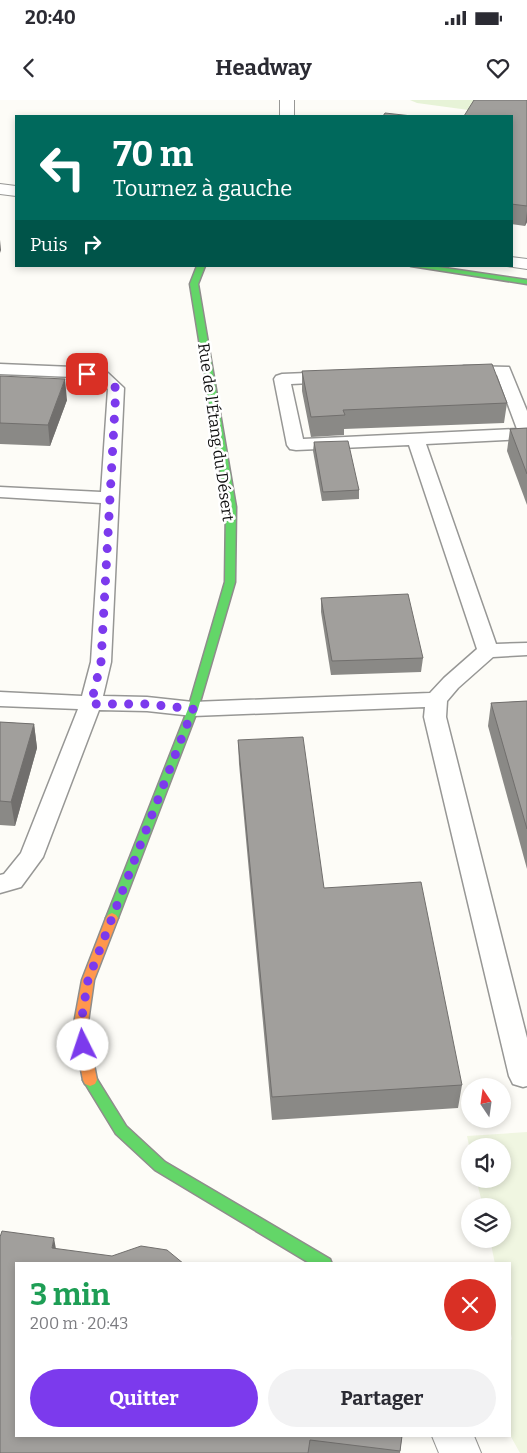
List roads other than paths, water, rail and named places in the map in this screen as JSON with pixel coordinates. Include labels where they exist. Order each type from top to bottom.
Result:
[{"type":"street","points":[[287,100],[287,115]]},
{"type":"street","points":[[0,189],[15,192]]},
{"type":"street","points":[[513,262],[527,264]]},
{"type":"street","name":"Rue de l'Étang du Désert","points":[[201,267],[194,284],[231,507],[230,582],[193,709],[88,980],[80,1029],[89,1078],[121,1130],[160,1166],[322,1262]]},
{"type":"street","points":[[421,267],[527,282]]},
{"type":"street","points":[[453,1437],[461,1453]]},
{"type":"lane","points":[[0,369],[73,372],[102,376],[116,388],[101,662],[91,704],[31,857],[12,881],[0,884]]},
{"type":"lane","points":[[349,376],[282,379],[296,445],[527,434],[503,370],[445,372]]},
{"type":"lane","points":[[416,440],[488,651]]},
{"type":"lane","points":[[0,492],[109,498]]},
{"type":"lane","points":[[523,1076],[435,717],[436,700],[451,683],[488,651],[527,649]]},
{"type":"lane","points":[[0,698],[91,704],[147,704],[193,709],[436,700]]}]
